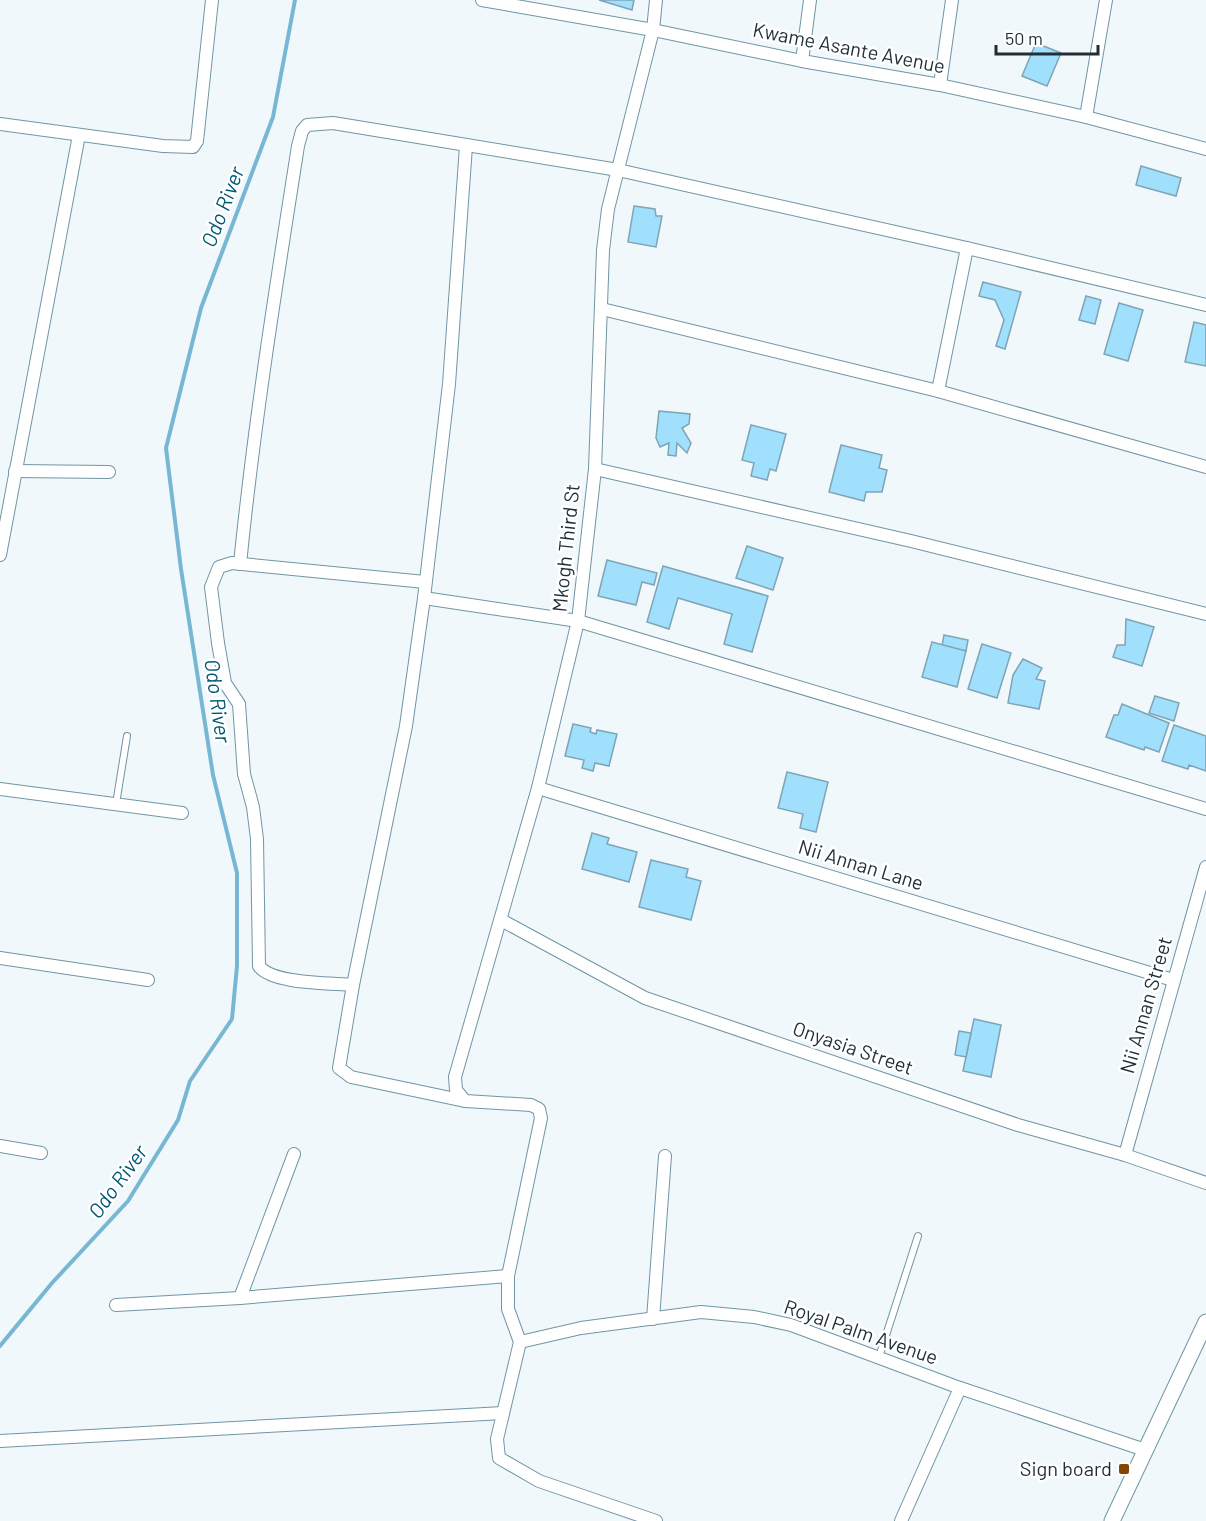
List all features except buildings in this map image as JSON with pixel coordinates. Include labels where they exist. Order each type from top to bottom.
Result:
[{"type":"street","points":[[0,124],[193,147],[197,141],[212,0]]},
{"type":"street","name":"Kwame Asante Avenue","points":[[482,0],[940,85],[1086,117],[1206,148]]},
{"type":"street","name":"Mkogh Third St","points":[[465,1101],[456,1090],[455,1077],[538,788],[578,621],[595,469],[608,209],[653,30],[656,0]]},
{"type":"street","points":[[802,61],[810,0]]},
{"type":"street","points":[[940,85],[952,0]]},
{"type":"street","points":[[1086,117],[1106,0]]},
{"type":"street","points":[[240,564],[252,443],[302,131],[307,125],[333,123],[618,170],[967,248],[1206,305]]},
{"type":"street","points":[[0,555],[79,135]]},
{"type":"street","points":[[466,146],[449,384],[424,598],[406,726],[353,985],[339,1068],[344,1074],[465,1101],[531,1106],[539,1110],[541,1118],[508,1276],[508,1309],[520,1342],[497,1439],[499,1458],[539,1481],[656,1521]]},
{"type":"street","points":[[938,391],[967,248]]},
{"type":"street","points":[[602,309],[938,391],[1206,467]]},
{"type":"street","points":[[595,469],[911,541],[1206,614]]},
{"type":"street","points":[[15,471],[109,472]]},
{"type":"street","points":[[353,985],[280,978],[266,974],[259,966],[257,839],[253,807],[244,774],[239,704],[225,683],[211,587],[219,567],[240,564],[425,582]]},
{"type":"street","points":[[424,598],[578,621],[1206,809]]},
{"type":"street","name":"Nii Annan Lane","points":[[538,788],[1173,980]]},
{"type":"street","points":[[0,789],[182,813]]},
{"type":"street","name":"Nii Annan Street","points":[[1125,1155],[1206,867]]},
{"type":"street","name":"Onyasia Street","points":[[501,920],[645,998],[1018,1125],[1125,1155],[1206,1183]]},
{"type":"street","points":[[0,958],[148,980]]},
{"type":"street","points":[[0,1146],[41,1153]]},
{"type":"street","points":[[240,1298],[294,1154]]},
{"type":"street","points":[[653,1319],[665,1156]]},
{"type":"street","points":[[116,1305],[240,1298],[508,1276]]},
{"type":"street","name":"Royal Palm Avenue","points":[[520,1342],[581,1328],[701,1312],[754,1317],[791,1325],[960,1388],[1145,1450]]},
{"type":"street","points":[[1112,1521],[1206,1322]]},
{"type":"street","points":[[901,1521],[960,1388]]},
{"type":"street","points":[[0,1442],[503,1413]]},
{"type":"lane","points":[[116,804],[126,736]]},
{"type":"lane","points":[[879,1357],[918,1236]]},
{"type":"waterway","name":"Odo River","points":[[0,1346],[52,1283],[128,1201],[178,1120],[190,1081],[232,1019],[237,966],[237,873],[213,775],[181,569],[166,448],[201,308],[273,117],[295,0]]},
{"type":"place","name":"Sign board","points":[[1124,1469]]}]
